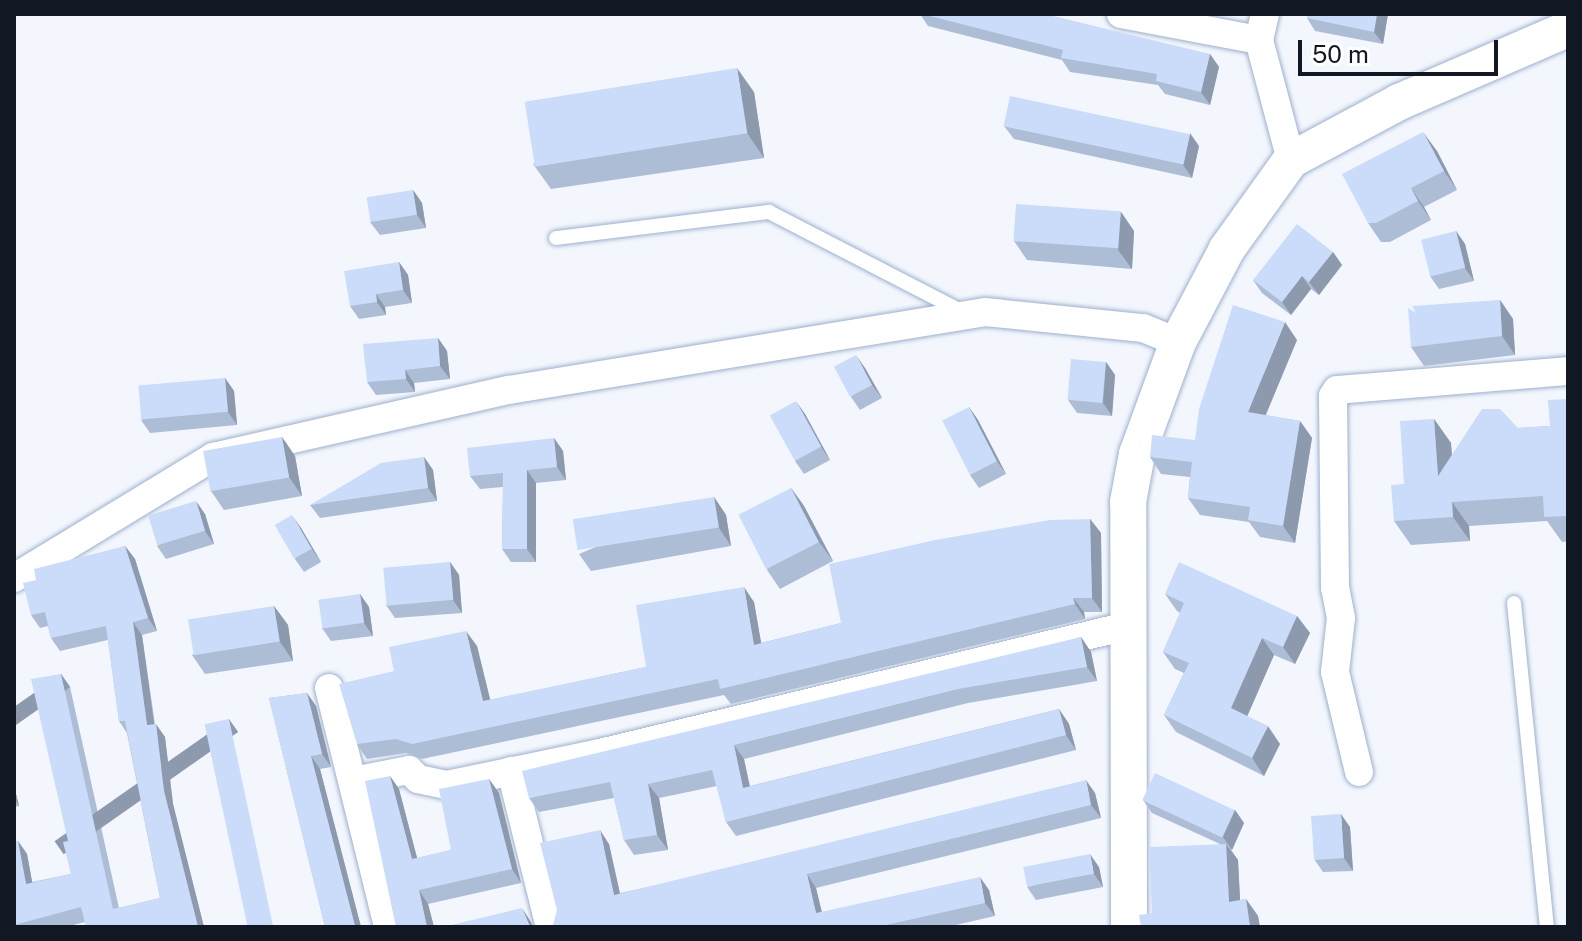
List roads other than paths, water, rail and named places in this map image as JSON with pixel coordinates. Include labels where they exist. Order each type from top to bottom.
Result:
[{"type":"street","points":[[1121,14],[1262,27],[1291,160]]},
{"type":"street","points":[[1129,927],[1128,502],[1142,439],[1178,342],[1227,249],[1291,160],[1399,102],[1568,29]]},
{"type":"street","points":[[14,578],[213,457],[509,390],[967,314],[1065,316],[1143,328],[1178,342]]},
{"type":"street","points":[[1359,772],[1335,672],[1341,618],[1335,588],[1333,396],[1337,390],[1568,371]]},
{"type":"street","points":[[353,781],[409,770],[418,779],[446,785],[1127,626]]},
{"type":"street","points":[[329,688],[388,927]]},
{"type":"street","points":[[511,771],[550,927]]},
{"type":"lane","points":[[556,238],[769,212],[967,314]]},
{"type":"lane","points":[[1514,603],[1547,927]]}]
